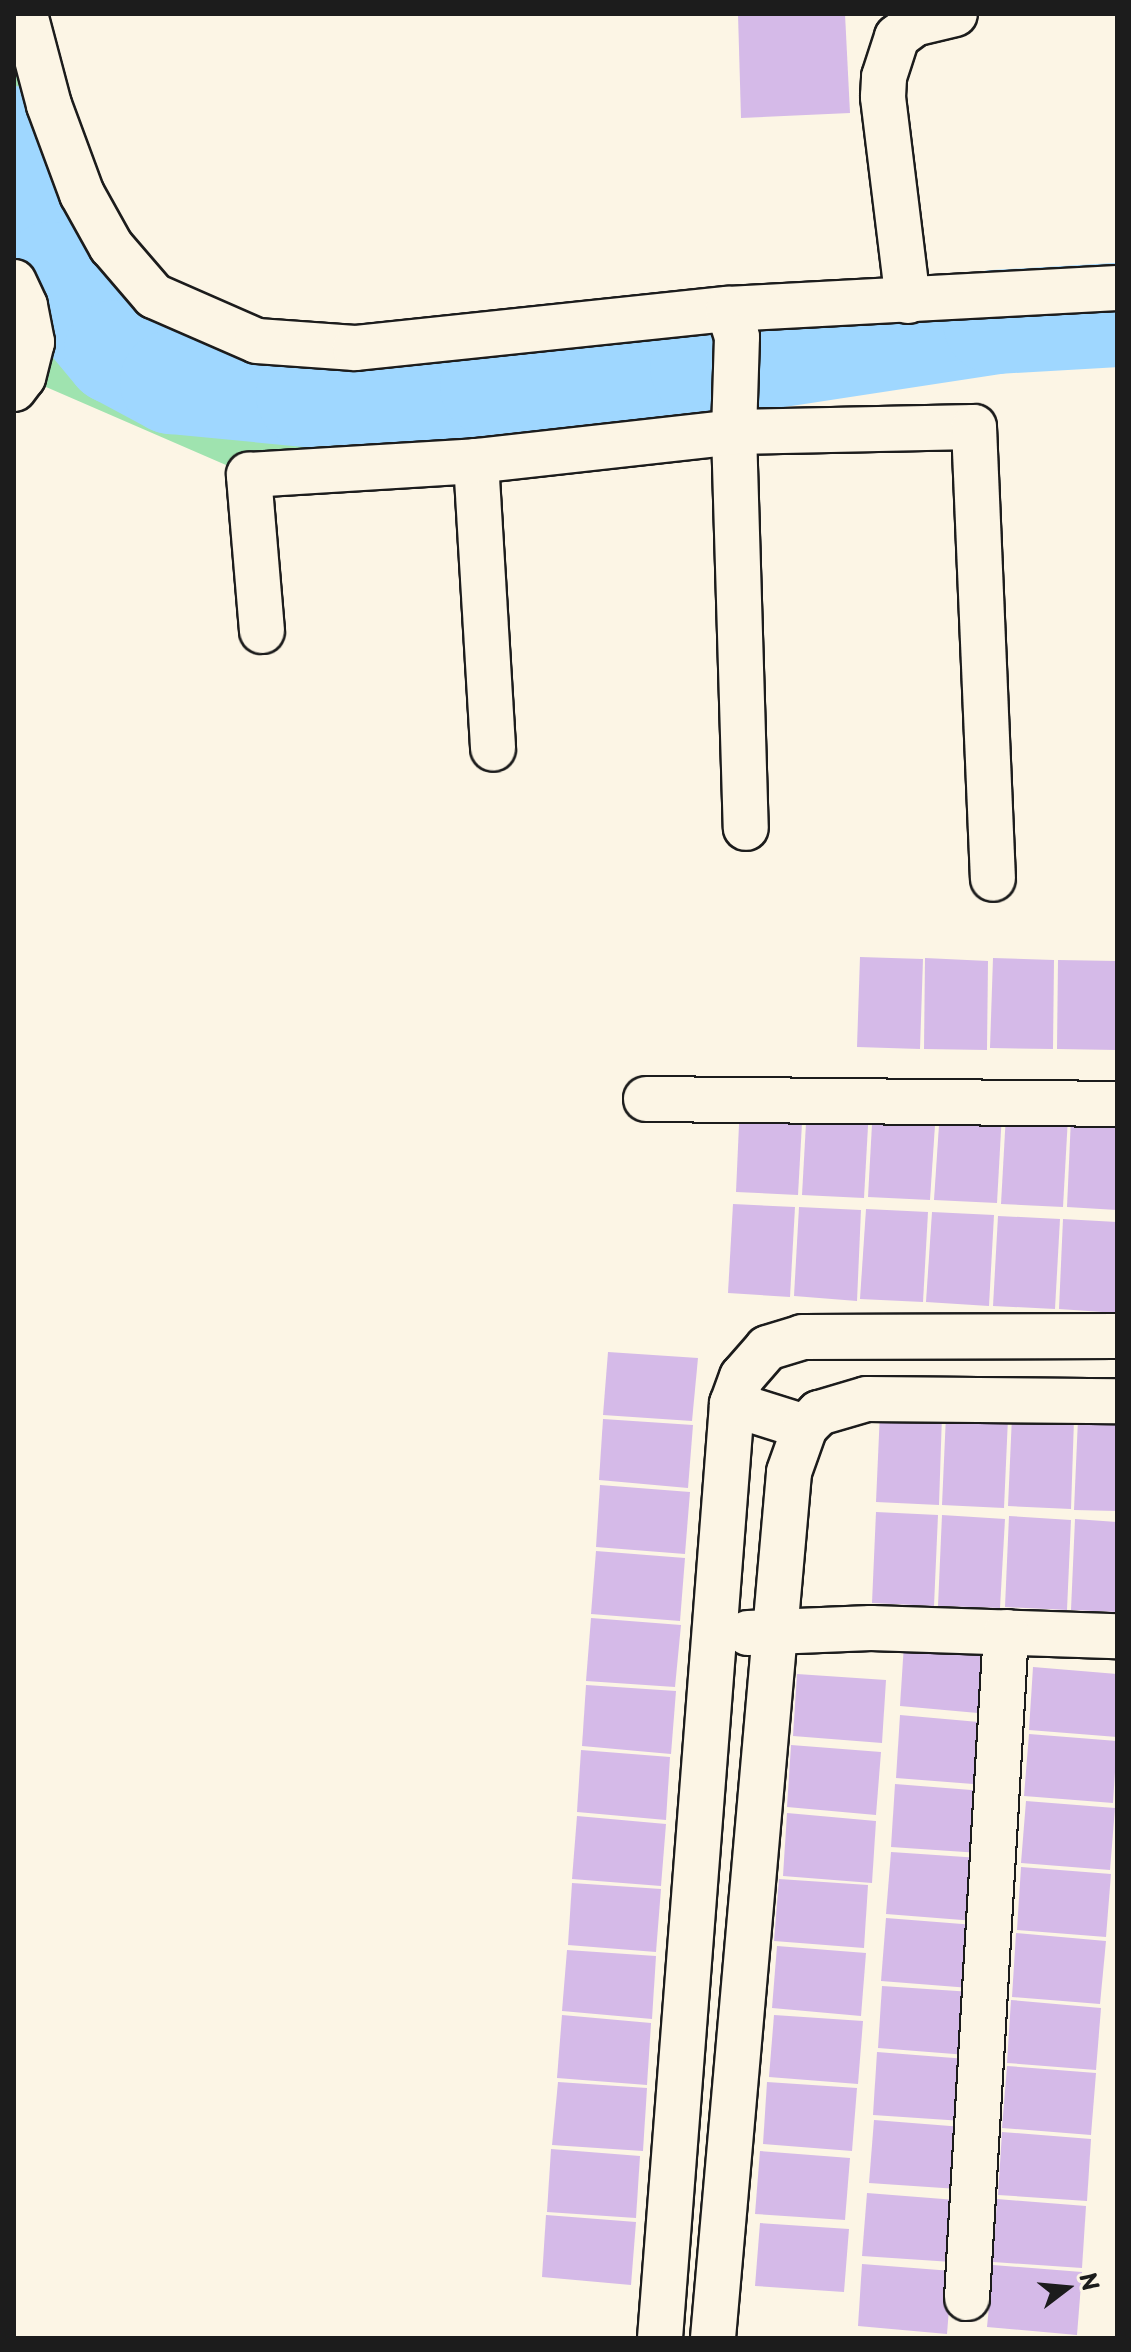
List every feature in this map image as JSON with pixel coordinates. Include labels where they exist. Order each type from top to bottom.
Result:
[{"type":"street","points":[[25,14],[49,105],[82,194],[111,246],[154,296],[257,341],[355,348],[732,323],[908,301],[1117,288]]},
{"type":"street","points":[[908,301],[883,97],[884,77],[897,37],[914,24],[955,14]]},
{"type":"street","points":[[14,282],[25,306],[32,342],[17,380]]},
{"type":"street","points":[[732,323],[746,828]]},
{"type":"street","points":[[262,631],[249,475],[476,461],[734,432],[974,427],[993,879]]},
{"type":"street","points":[[476,461],[493,748]]},
{"type":"street","points":[[646,1099],[1117,1104]]},
{"type":"street","points":[[660,2338],[732,1404],[753,1360],[767,1348],[802,1337],[1117,1336]]},
{"type":"street","points":[[713,2338],[789,1472],[805,1427],[819,1413],[867,1399],[1117,1401]]},
{"type":"street","points":[[732,1404],[805,1427]]},
{"type":"street","points":[[713,1634],[871,1628],[1117,1636]]},
{"type":"street","points":[[967,2298],[1006,1632]]},
{"type":"green space","points":[[14,14],[111,246],[257,341],[1117,288],[1117,315],[995,322],[737,361],[734,432],[249,475],[23,377],[14,282]]},
{"type":"building","points":[[738,14],[845,14],[850,113],[741,118]]},
{"type":"building","points":[[860,957],[923,959],[920,1049],[857,1047]]},
{"type":"building","points":[[925,958],[988,961],[987,1050],[924,1049]]},
{"type":"building","points":[[993,958],[1054,960],[1053,1049],[990,1048]]},
{"type":"building","points":[[1058,960],[1117,961],[1117,1050],[1057,1049]]},
{"type":"building","points":[[740,1102],[803,1105],[798,1195],[736,1192]]},
{"type":"building","points":[[807,1105],[869,1108],[864,1198],[802,1195]]},
{"type":"building","points":[[873,1106],[936,1110],[930,1200],[868,1197]]},
{"type":"building","points":[[940,1110],[1002,1113],[997,1203],[934,1200]]},
{"type":"building","points":[[1006,1114],[1068,1117],[1063,1207],[1001,1204]]},
{"type":"building","points":[[1071,1118],[1117,1120],[1117,1210],[1067,1207]]},
{"type":"building","points":[[733,1204],[795,1207],[790,1297],[728,1293]]},
{"type":"building","points":[[799,1207],[861,1210],[857,1301],[794,1296]]},
{"type":"building","points":[[866,1209],[928,1212],[923,1302],[860,1299]]},
{"type":"building","points":[[932,1212],[994,1215],[989,1306],[926,1302]]},
{"type":"building","points":[[998,1216],[1060,1219],[1055,1309],[993,1306]]},
{"type":"building","points":[[1063,1219],[1117,1222],[1117,1313],[1059,1309]]},
{"type":"building","points":[[608,1352],[698,1358],[692,1421],[603,1415]]},
{"type":"building","points":[[880,1412],[942,1415],[939,1505],[876,1502]]},
{"type":"building","points":[[946,1415],[1008,1418],[1004,1508],[942,1505]]},
{"type":"building","points":[[1012,1416],[1074,1419],[1071,1509],[1008,1506]]},
{"type":"building","points":[[603,1419],[693,1425],[688,1488],[599,1480]]},
{"type":"building","points":[[1078,1419],[1117,1421],[1117,1511],[1074,1510]]},
{"type":"building","points":[[600,1485],[690,1492],[685,1554],[596,1547]]},
{"type":"building","points":[[876,1512],[938,1515],[934,1606],[872,1603]]},
{"type":"building","points":[[942,1515],[1005,1519],[1000,1608],[938,1606]]},
{"type":"building","points":[[1009,1516],[1071,1520],[1067,1610],[1005,1607]]},
{"type":"building","points":[[1075,1519],[1117,1522],[1117,1612],[1071,1610]]},
{"type":"building","points":[[596,1551],[685,1558],[680,1621],[591,1614]]},
{"type":"building","points":[[591,1618],[681,1625],[675,1687],[586,1681]]},
{"type":"building","points":[[904,1644],[993,1651],[989,1714],[900,1706]]},
{"type":"building","points":[[1033,1667],[1117,1674],[1117,1737],[1029,1730]]},
{"type":"building","points":[[797,1674],[886,1680],[882,1743],[793,1736]]},
{"type":"building","points":[[586,1685],[676,1691],[671,1754],[582,1746]]},
{"type":"building","points":[[900,1715],[990,1723],[986,1785],[896,1778]]},
{"type":"building","points":[[1029,1734],[1117,1741],[1113,1803],[1024,1796]]},
{"type":"building","points":[[791,1745],[881,1752],[876,1815],[787,1807]]},
{"type":"building","points":[[581,1750],[670,1757],[666,1820],[577,1812]]},
{"type":"building","points":[[895,1784],[984,1791],[980,1853],[891,1847]]},
{"type":"building","points":[[1026,1801],[1115,1808],[1110,1870],[1021,1863]]},
{"type":"building","points":[[787,1813],[876,1821],[872,1883],[783,1876]]},
{"type":"building","points":[[577,1816],[666,1824],[661,1886],[572,1879]]},
{"type":"building","points":[[891,1852],[980,1858],[975,1921],[886,1914]]},
{"type":"building","points":[[1021,1867],[1111,1874],[1106,1937],[1017,1930]]},
{"type":"building","points":[[779,1879],[868,1885],[864,1948],[774,1941]]},
{"type":"building","points":[[572,1883],[661,1889],[656,1952],[568,1945]]},
{"type":"building","points":[[886,1918],[975,1925],[970,1988],[881,1981]]},
{"type":"building","points":[[1016,1933],[1106,1941],[1100,2004],[1012,1997]]},
{"type":"building","points":[[777,1946],[866,1953],[861,2016],[772,2008]]},
{"type":"building","points":[[567,1950],[656,1956],[652,2019],[562,2011]]},
{"type":"building","points":[[882,1986],[972,1992],[967,2055],[878,2048]]},
{"type":"building","points":[[1011,2000],[1101,2008],[1096,2070],[1007,2063]]},
{"type":"building","points":[[562,2015],[651,2023],[647,2085],[557,2078]]},
{"type":"building","points":[[774,2015],[863,2021],[858,2084],[769,2077]]},
{"type":"building","points":[[877,2052],[967,2059],[963,2121],[873,2115]]},
{"type":"building","points":[[1007,2066],[1096,2073],[1091,2135],[1002,2128]]},
{"type":"building","points":[[558,2082],[647,2088],[643,2151],[552,2145]]},
{"type":"building","points":[[767,2082],[857,2088],[852,2151],[763,2144]]},
{"type":"building","points":[[874,2120],[963,2127],[958,2189],[869,2183]]},
{"type":"building","points":[[1002,2132],[1091,2139],[1087,2201],[998,2195]]},
{"type":"building","points":[[551,2149],[640,2156],[636,2218],[547,2212]]},
{"type":"building","points":[[760,2151],[850,2158],[845,2220],[755,2214]]},
{"type":"building","points":[[867,2193],[956,2200],[952,2262],[862,2256]]},
{"type":"building","points":[[997,2199],[1086,2206],[1082,2268],[993,2262]]},
{"type":"building","points":[[546,2215],[636,2222],[631,2285],[542,2277]]},
{"type":"building","points":[[760,2223],[849,2229],[844,2292],[755,2286]]},
{"type":"building","points":[[862,2264],[952,2271],[947,2334],[858,2326]]},
{"type":"building","points":[[993,2265],[1082,2272],[1077,2335],[987,2327]]},
{"type":"waterway","points":[[14,138],[51,274],[116,352],[172,382],[308,395],[492,385],[702,367],[995,322],[1117,315]]}]
